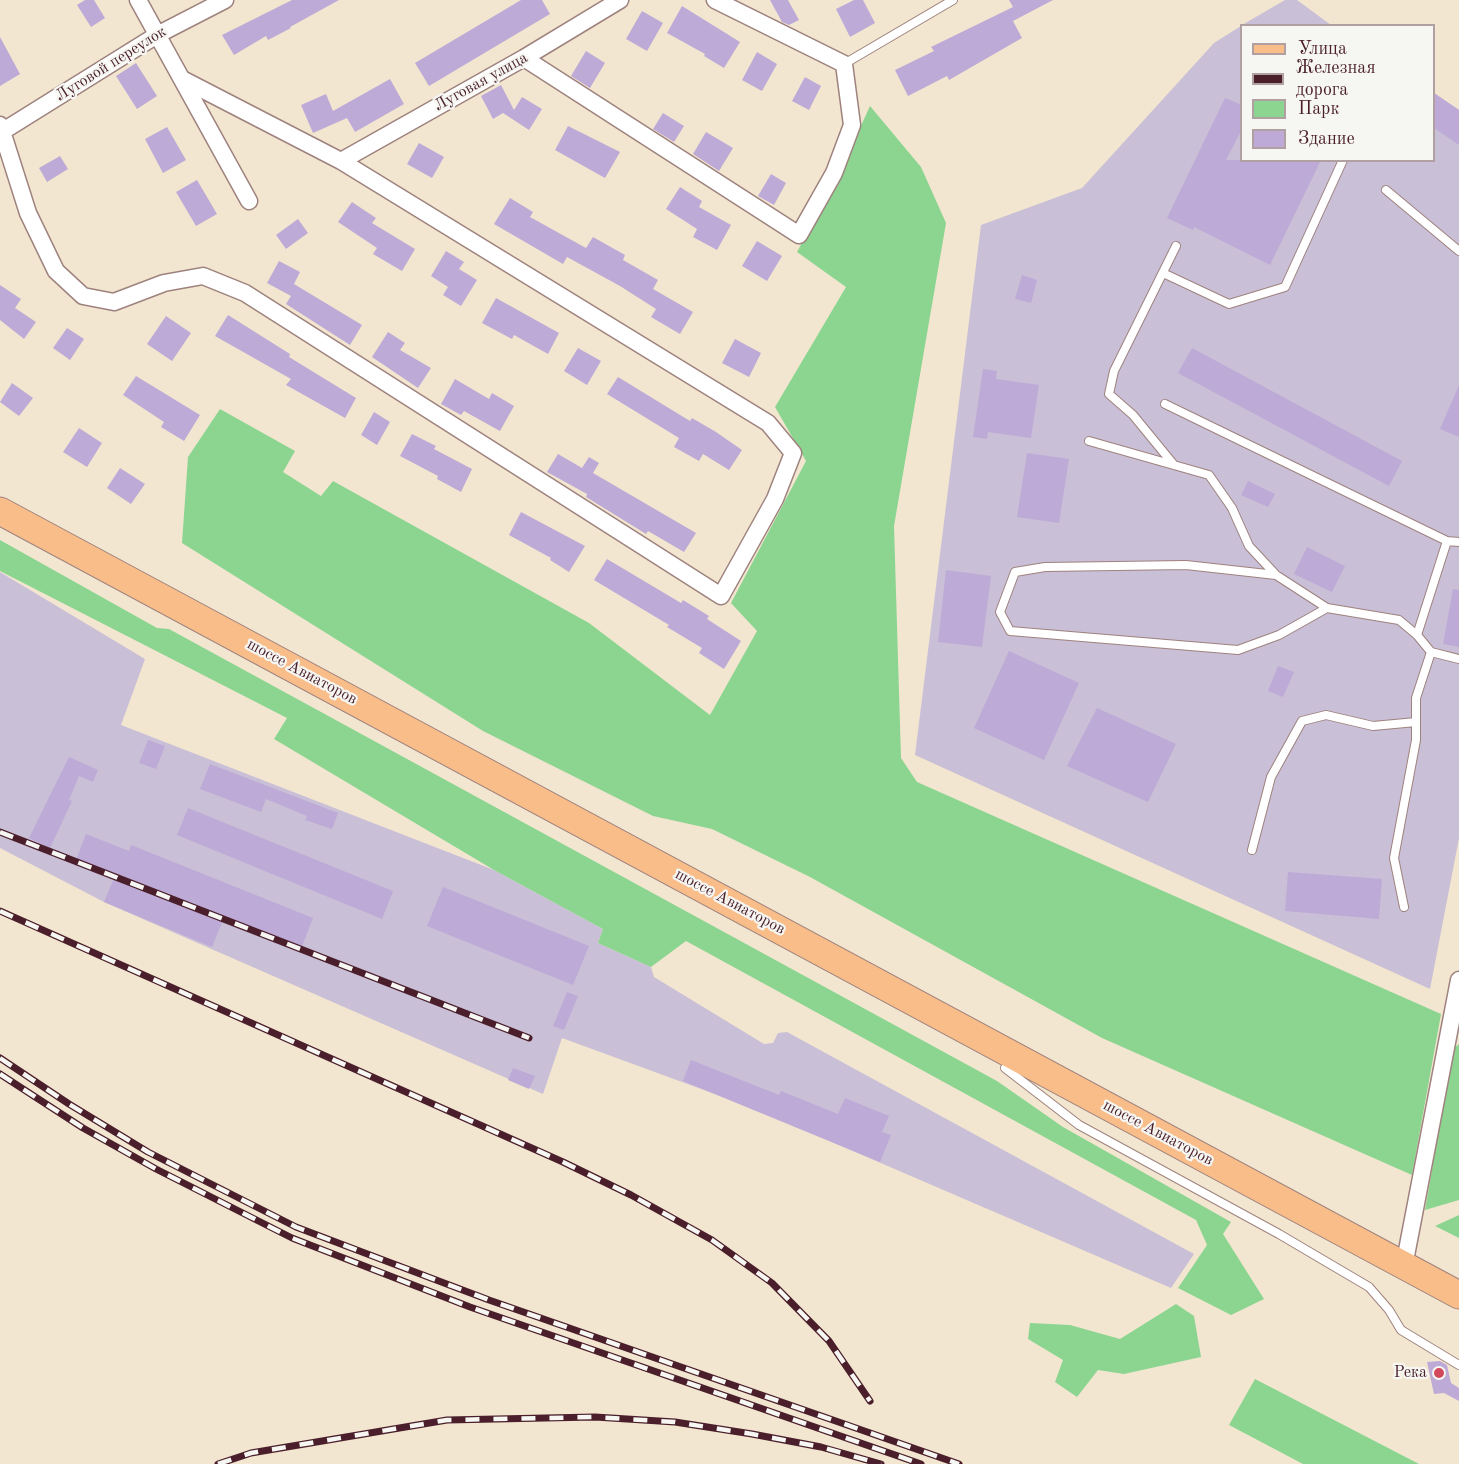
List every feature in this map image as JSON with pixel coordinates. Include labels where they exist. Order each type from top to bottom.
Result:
[{"type":"main road","name":"шоссе Авиаторов","points":[[0,511],[1459,1295]]},
{"type":"main road","name":"шоссе Авиаторов","points":[[0,527],[1459,1311]]},
{"type":"street","points":[[138,0],[249,201]]},
{"type":"street","name":"Луговой переулок","points":[[1,130],[157,35],[225,0]]},
{"type":"street","name":"Луговая улица","points":[[341,160],[524,58],[620,0]]},
{"type":"street","points":[[524,58],[799,235],[834,173],[852,125],[844,64],[715,0]]},
{"type":"street","points":[[1,130],[28,213],[56,271],[83,296],[114,303],[165,284],[203,276],[245,293],[721,596],[775,499],[793,453],[768,423],[341,160],[184,81]]},
{"type":"street","points":[[1404,1266],[1456,1012],[1459,980]]},
{"type":"lane","points":[[844,64],[953,0]]},
{"type":"lane","points":[[1162,273],[1229,304],[1285,287],[1342,162]]},
{"type":"lane","points":[[1386,190],[1459,251]]},
{"type":"lane","points":[[1174,465],[1133,415],[1109,394],[1114,371],[1176,246]]},
{"type":"lane","points":[[1165,404],[1447,541],[1459,542]]},
{"type":"lane","points":[[1089,441],[1209,475],[1232,508],[1249,546],[1276,575],[1327,608],[1399,620],[1417,634],[1431,652],[1459,659]]},
{"type":"lane","points":[[1417,634],[1447,541]]},
{"type":"lane","points":[[1276,575],[1186,565],[1045,567],[1015,572],[1000,612],[1010,631],[1238,650],[1278,634],[1327,608]]},
{"type":"lane","points":[[1404,907],[1394,858],[1416,740],[1416,698],[1431,652]]},
{"type":"lane","points":[[1252,850],[1271,777],[1302,721],[1326,715],[1373,726],[1416,722]]},
{"type":"lane","points":[[1005,1068],[1079,1125],[1279,1234],[1369,1287],[1401,1330],[1459,1365]]},
{"type":"shaded area","points":[[1285,0],[1297,0],[1330,24],[1244,24]]},
{"type":"shaded area","points":[[1240,27],[1240,162],[1435,162],[1435,94],[1459,110],[1459,838],[1430,989],[915,755],[981,225],[1082,188],[1214,43]]},
{"type":"shaded area","points":[[0,572],[145,659],[121,725],[494,870],[603,929],[598,943],[651,967],[654,977],[764,1044],[773,1043],[778,1033],[787,1032],[1194,1254],[1171,1288],[753,1108],[562,1038],[543,1094],[104,902],[0,848]]},
{"type":"green space","points":[[870,106],[921,167],[946,223],[894,526],[901,758],[917,782],[1441,1014],[1412,1175],[1102,1038],[810,877],[712,829],[653,816],[483,731],[182,543],[188,457],[220,409],[295,451],[283,472],[321,496],[333,481],[589,623],[710,715],[757,631],[731,603],[806,461],[775,407],[846,287],[797,252],[838,176]]},
{"type":"green space","points":[[0,540],[157,628],[169,629],[997,1081],[1063,1127],[1231,1222],[1223,1234],[1264,1299],[1231,1315],[1178,1288],[1207,1245],[1196,1220],[686,941],[651,967],[598,943],[603,929],[494,870],[274,739],[287,718],[0,571]]},
{"type":"green space","points":[[1459,1044],[1459,1200],[1425,1210],[1453,1049]]},
{"type":"green space","points":[[1459,1215],[1459,1238],[1435,1226]]},
{"type":"green space","points":[[1176,1304],[1194,1316],[1201,1357],[1124,1374],[1098,1370],[1077,1397],[1055,1382],[1063,1360],[1028,1339],[1030,1323],[1070,1325],[1120,1339]]},
{"type":"green space","points":[[1255,1379],[1419,1464],[1303,1464],[1229,1425]]},
{"type":"building","points":[[85,0],[94,0],[105,18],[91,27],[77,5]]},
{"type":"building","points":[[292,0],[339,0],[291,28],[268,40],[266,36],[234,55],[222,35]]},
{"type":"building","points":[[521,0],[542,0],[550,14],[429,86],[415,63]]},
{"type":"building","points":[[770,0],[788,0],[799,20],[789,25],[782,22]]},
{"type":"building","points":[[854,0],[863,0],[875,23],[850,37],[836,9]]},
{"type":"building","points":[[1009,0],[1053,0],[1013,21],[1022,38],[949,80],[947,76],[908,96],[895,70],[934,51],[931,47],[1013,7]]},
{"type":"building","points":[[682,6],[740,42],[724,68],[704,56],[705,54],[667,33]]},
{"type":"building","points":[[642,11],[663,23],[647,51],[626,39]]},
{"type":"building","points":[[0,37],[20,74],[0,86]]},
{"type":"building","points":[[586,51],[605,63],[590,88],[571,76]]},
{"type":"building","points":[[757,52],[777,64],[762,91],[742,80]]},
{"type":"building","points":[[136,63],[157,96],[137,109],[116,76]]},
{"type":"building","points":[[805,77],[821,86],[809,110],[792,101]]},
{"type":"building","points":[[390,79],[404,104],[355,132],[347,118],[313,133],[301,105],[326,94],[333,111]]},
{"type":"building","points":[[501,85],[514,110],[522,97],[542,109],[529,130],[503,113],[493,119],[481,96]]},
{"type":"building","points":[[1435,94],[1459,110],[1459,145],[1435,129]]},
{"type":"building","points":[[1225,98],[1240,104],[1240,133],[1226,160],[1320,162],[1270,265],[1194,227],[1193,230],[1167,218]]},
{"type":"building","points":[[663,113],[684,126],[674,142],[653,129]]},
{"type":"building","points":[[568,126],[620,152],[605,178],[555,150]]},
{"type":"building","points":[[167,127],[186,160],[163,173],[145,139]]},
{"type":"building","points":[[706,132],[733,148],[719,171],[693,154]]},
{"type":"building","points":[[419,143],[444,157],[432,178],[407,164]]},
{"type":"building","points":[[60,156],[68,169],[47,182],[39,168]]},
{"type":"building","points":[[771,174],[786,183],[774,205],[758,196]]},
{"type":"building","points":[[197,180],[217,214],[196,226],[176,192]]},
{"type":"building","points":[[680,187],[702,201],[699,207],[731,225],[717,250],[693,237],[697,229],[666,209]]},
{"type":"building","points":[[510,198],[533,212],[530,217],[586,248],[593,237],[625,255],[623,260],[658,280],[653,289],[693,312],[680,334],[651,317],[656,309],[620,286],[567,257],[563,264],[494,224]]},
{"type":"building","points":[[352,202],[376,218],[372,223],[415,249],[402,271],[373,254],[377,248],[338,222]]},
{"type":"building","points":[[298,219],[308,233],[286,249],[276,235]]},
{"type":"building","points":[[757,241],[782,256],[767,281],[742,266]]},
{"type":"building","points":[[446,251],[464,262],[459,269],[477,280],[461,306],[443,295],[448,287],[431,276]]},
{"type":"building","points":[[279,261],[300,272],[294,284],[362,325],[350,345],[286,304],[291,296],[267,283]]},
{"type":"building","points":[[1022,275],[1037,280],[1031,303],[1015,299]]},
{"type":"building","points":[[0,285],[21,299],[15,308],[36,322],[24,339],[0,320]]},
{"type":"building","points":[[496,298],[559,333],[548,354],[514,335],[512,339],[482,323]]},
{"type":"building","points":[[228,315],[290,354],[289,357],[356,398],[345,418],[286,385],[291,379],[215,336]]},
{"type":"building","points":[[166,316],[191,333],[172,361],[147,344]]},
{"type":"building","points":[[67,328],[84,339],[70,360],[53,348]]},
{"type":"building","points":[[388,332],[405,343],[400,350],[431,368],[418,388],[372,357]]},
{"type":"building","points":[[735,339],[761,353],[749,377],[722,363]]},
{"type":"building","points":[[578,348],[601,361],[587,385],[564,371]]},
{"type":"building","points":[[1192,348],[1402,461],[1389,486],[1178,373]]},
{"type":"building","points":[[983,369],[997,371],[996,379],[1039,385],[1031,438],[988,432],[987,439],[973,437]]},
{"type":"building","points":[[136,376],[200,415],[184,441],[161,427],[164,422],[123,395]]},
{"type":"building","points":[[618,377],[690,421],[692,418],[716,432],[742,450],[729,470],[703,454],[699,461],[674,447],[679,438],[607,394]]},
{"type":"building","points":[[455,379],[489,399],[492,393],[514,406],[500,431],[464,411],[461,415],[441,404]]},
{"type":"building","points":[[12,383],[33,398],[19,416],[0,402]]},
{"type":"building","points":[[1459,385],[1459,437],[1440,429]]},
{"type":"building","points":[[374,412],[390,422],[377,445],[361,435]]},
{"type":"building","points":[[79,428],[102,443],[87,467],[63,452]]},
{"type":"building","points":[[412,434],[436,446],[434,449],[472,469],[461,492],[437,479],[438,476],[400,456]]},
{"type":"building","points":[[1027,453],[1069,459],[1059,523],[1017,517]]},
{"type":"building","points":[[558,454],[582,468],[589,457],[599,463],[593,473],[696,533],[684,552],[648,531],[646,534],[586,497],[587,494],[547,472]]},
{"type":"building","points":[[120,468],[145,484],[131,504],[107,488]]},
{"type":"building","points":[[1248,481],[1275,494],[1268,507],[1241,495]]},
{"type":"building","points":[[521,512],[585,546],[569,572],[550,560],[551,558],[509,535]]},
{"type":"building","points":[[1307,547],[1345,566],[1332,592],[1294,574]]},
{"type":"building","points":[[607,559],[681,603],[683,600],[709,616],[707,619],[741,641],[724,669],[699,653],[702,648],[667,627],[669,625],[594,580]]},
{"type":"building","points":[[946,570],[991,576],[982,647],[938,642]]},
{"type":"building","points":[[1453,589],[1459,590],[1459,647],[1443,644]]},
{"type":"building","points":[[1009,651],[1079,683],[1044,760],[974,728]]},
{"type":"building","points":[[1278,666],[1294,672],[1283,697],[1268,691]]},
{"type":"building","points":[[1097,708],[1176,744],[1148,802],[1067,766]]},
{"type":"building","points":[[148,740],[165,746],[156,769],[139,763]]},
{"type":"building","points":[[69,757],[98,770],[93,782],[79,776],[69,800],[72,801],[50,848],[29,838]]},
{"type":"building","points":[[210,764],[338,813],[332,829],[305,820],[307,816],[266,799],[261,812],[200,789]]},
{"type":"building","points":[[188,808],[393,891],[382,919],[177,835]]},
{"type":"building","points":[[86,834],[129,851],[131,845],[313,918],[300,951],[223,920],[212,947],[104,902],[115,876],[76,860]]},
{"type":"building","points":[[1288,872],[1382,879],[1379,919],[1285,911]]},
{"type":"building","points":[[443,887],[589,946],[573,985],[427,926]]},
{"type":"building","points":[[567,992],[578,996],[564,1030],[553,1026]]},
{"type":"building","points":[[691,1060],[779,1095],[781,1091],[838,1114],[845,1098],[889,1116],[882,1132],[891,1135],[880,1162],[683,1081]]},
{"type":"building","points":[[513,1068],[535,1076],[529,1089],[508,1080]]},
{"type":"building","name":"Река","points":[[1440,1361],[1447,1365],[1451,1383],[1459,1388],[1459,1401],[1444,1393],[1434,1394],[1427,1362]]},
{"type":"railway","points":[[0,832],[529,1038]]},
{"type":"railway","points":[[0,911],[563,1162],[631,1195],[712,1240],[772,1283],[829,1341],[870,1401]]},
{"type":"railway","points":[[0,1058],[69,1104],[148,1152],[296,1227],[489,1300],[959,1464]]},
{"type":"railway","points":[[0,1074],[83,1128],[156,1169],[292,1238],[470,1307],[921,1464]]},
{"type":"railway","points":[[218,1464],[251,1453],[447,1420],[595,1417],[675,1422],[752,1434],[821,1447],[881,1464]]},
{"type":"place","name":"Река","points":[[1439,1373]]}]
